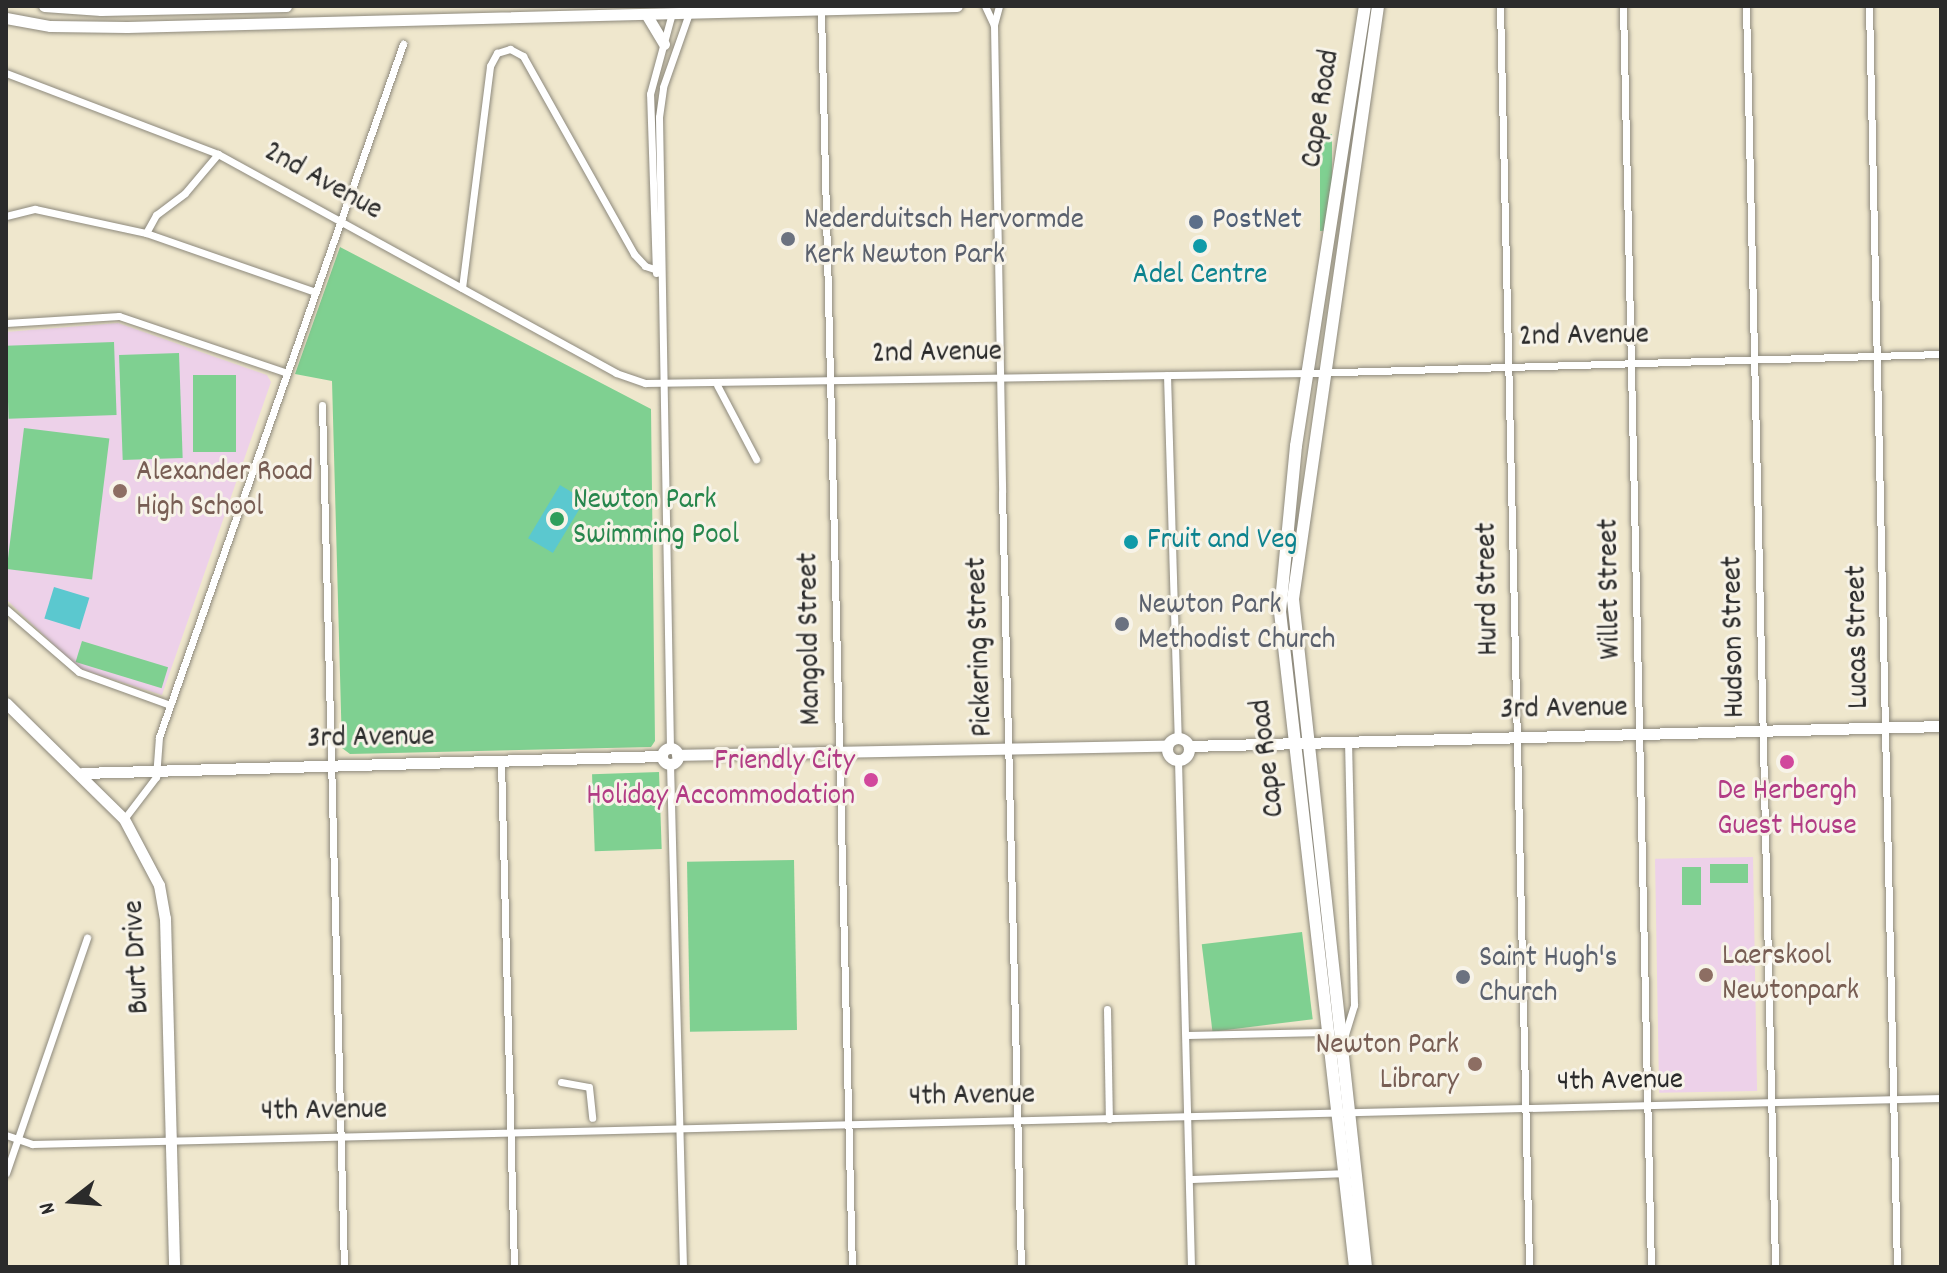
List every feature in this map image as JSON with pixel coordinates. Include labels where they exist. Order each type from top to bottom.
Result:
[{"type":"main road","name":"Cape Road","points":[[1355,1267],[1344,1173],[1341,1045],[1281,580],[1308,373],[1365,6]]},
{"type":"main road","name":"Cape Road","points":[[1366,1267],[1342,1112],[1325,1032],[1301,743],[1293,599],[1378,6]]},
{"type":"street","points":[[44,6],[101,10],[286,6]]},
{"type":"street","points":[[6,18],[90,27],[646,14],[672,9],[821,11],[957,6]]},
{"type":"street","name":"Pickering Street","points":[[985,6],[994,25]]},
{"type":"street","name":"Pickering Street","points":[[999,6],[994,25],[1000,377],[1021,1267]]},
{"type":"street","name":"Hurd Street","points":[[1500,6],[1529,1267]]},
{"type":"street","name":"Willet Street","points":[[1623,6],[1651,1267]]},
{"type":"street","name":"Hudson Street","points":[[1746,6],[1775,1267]]},
{"type":"street","name":"Lucas Street","points":[[1869,6],[1897,1267]]},
{"type":"street","points":[[672,9],[649,109],[659,299],[683,1267]]},
{"type":"street","points":[[658,271],[661,94],[689,9]]},
{"type":"street","name":"Mangold Street","points":[[821,11],[852,1267]]},
{"type":"street","points":[[646,14],[664,44]]},
{"type":"street","points":[[124,819],[154,781],[154,751],[403,44]]},
{"type":"street","points":[[462,288],[490,66],[497,53],[510,49],[523,56],[634,254],[658,271]]},
{"type":"street","name":"2nd Avenue","points":[[6,73],[218,154],[616,373],[661,384],[1308,373],[1508,364],[1941,354]]},
{"type":"street","points":[[146,233],[156,215],[185,193],[218,154]]},
{"type":"street","points":[[6,216],[35,209],[146,233],[315,292]]},
{"type":"street","points":[[6,323],[119,316],[287,373]]},
{"type":"street","points":[[1167,375],[1178,738]]},
{"type":"street","points":[[717,385],[756,459]]},
{"type":"street","points":[[322,405],[344,1267]]},
{"type":"street","points":[[6,609],[79,672],[170,705]]},
{"type":"street","name":"Burt Drive","points":[[6,703],[82,773],[124,819],[154,869],[164,904],[174,1267]]},
{"type":"street","name":"3rd Avenue","points":[[1189,746],[1941,726]]},
{"type":"street","points":[[1178,738],[1189,746],[1187,756],[1178,760],[1169,756],[1167,746],[1178,738]]},
{"type":"street","points":[[1341,1045],[1353,1021],[1348,742]]},
{"type":"street","name":"3rd Avenue","points":[[82,773],[1167,746]]},
{"type":"street","points":[[1178,760],[1191,1267]]},
{"type":"street","points":[[501,761],[514,1267]]},
{"type":"street","points":[[6,1173],[87,938]]},
{"type":"street","points":[[1107,1009],[1109,1119]]},
{"type":"street","points":[[1187,1035],[1325,1032]]},
{"type":"street","points":[[561,1082],[586,1083],[592,1118]]},
{"type":"street","name":"4th Avenue","points":[[6,1135],[32,1144],[1941,1098]]},
{"type":"street","points":[[1189,1179],[1344,1173]]},
{"type":"shaded area","name":"Alexander Road High School","points":[[118,323],[267,375],[271,382],[162,695],[78,668],[6,599],[6,332]]},
{"type":"shaded area","name":"Laerskool Newtonpark","points":[[1753,857],[1757,1091],[1659,1093],[1655,859]]},
{"type":"green space","points":[[1320,134],[1332,134],[1332,231],[1320,231]]},
{"type":"green space","points":[[340,247],[651,409],[655,741],[651,747],[350,754],[342,748],[332,381],[295,374]]},
{"type":"green space","points":[[114,342],[117,415],[9,419],[6,346]]},
{"type":"green space","points":[[179,353],[183,458],[123,460],[119,355]]},
{"type":"green space","points":[[193,375],[236,375],[236,452],[193,452]]},
{"type":"green space","points":[[24,428],[109,438],[92,579],[7,569]]},
{"type":"green space","points":[[82,641],[168,667],[162,688],[76,662]]},
{"type":"green space","points":[[659,772],[662,849],[595,851],[592,774]]},
{"type":"green space","points":[[794,860],[797,1030],[690,1032],[687,862]]},
{"type":"green space","points":[[1710,864],[1748,864],[1748,883],[1710,883]]},
{"type":"green space","points":[[1682,867],[1701,867],[1701,905],[1682,905]]},
{"type":"green space","points":[[1302,932],[1313,1019],[1212,1032],[1202,944]]},
{"type":"water","name":"Newton Park Swimming Pool","points":[[560,485],[585,500],[553,553],[528,538]]},
{"type":"water","points":[[54,587],[89,598],[80,629],[44,619]]},
{"type":"place","name":"PostNet","points":[[1196,222]]},
{"type":"place","name":"Nederduitsch Hervormde Kerk Newton Park","points":[[788,239]]},
{"type":"place","name":"Adel Centre","points":[[1200,246]]},
{"type":"place","name":"Alexander Road High School","points":[[120,491]]},
{"type":"place","name":"Newton Park Swimming Pool","points":[[557,519]]},
{"type":"place","name":"Fruit and Veg","points":[[1131,542]]},
{"type":"place","name":"Newton Park Methodist Church","points":[[1122,624]]},
{"type":"place","name":"De Herbergh Guest House","points":[[1787,762]]},
{"type":"place","name":"Friendly City Holiday Accommodation","points":[[871,780]]},
{"type":"place","name":"Laerskool Newtonpark","points":[[1706,975]]},
{"type":"place","name":"Saint Hugh's Church","points":[[1463,977]]},
{"type":"place","name":"Newton Park Library","points":[[1475,1064]]}]
